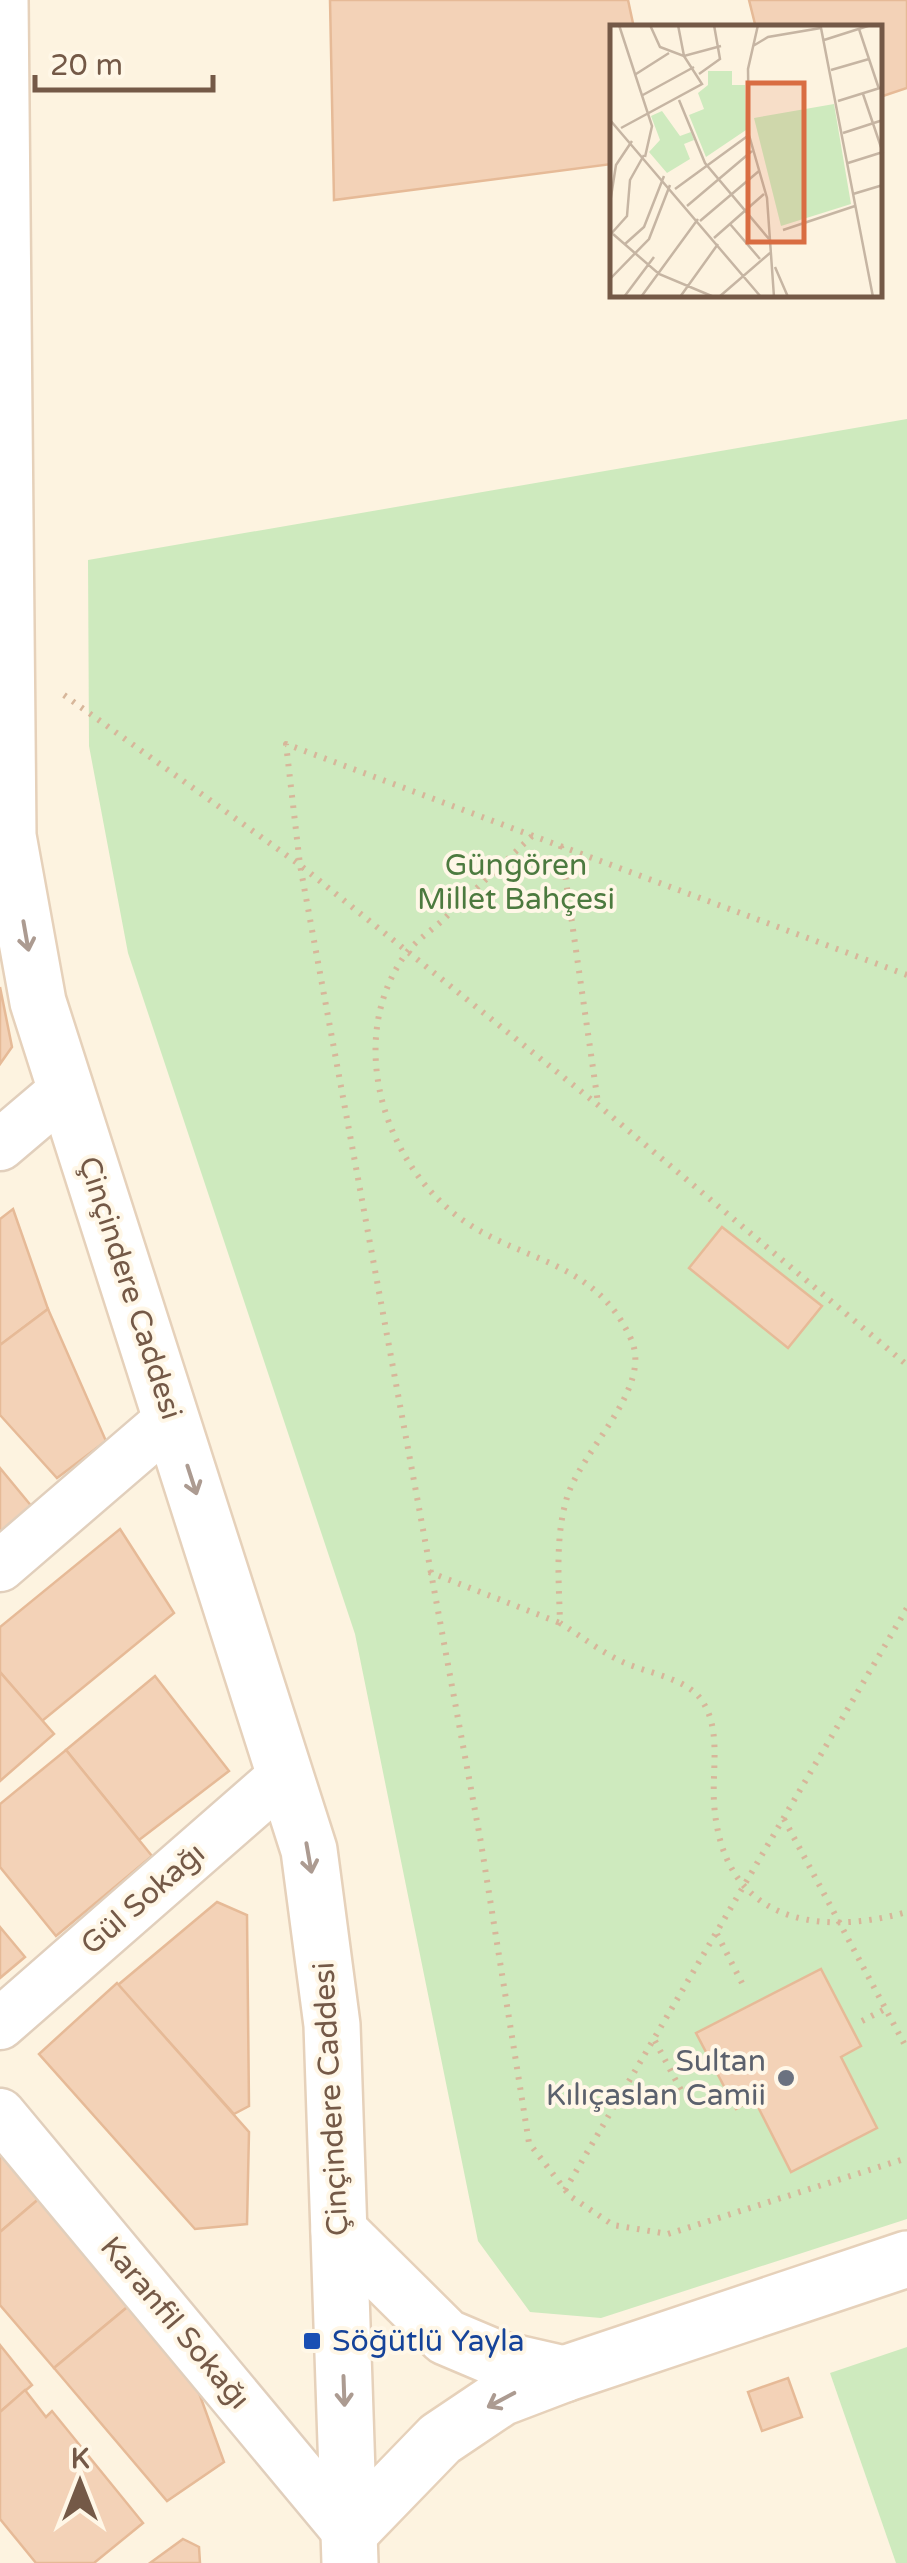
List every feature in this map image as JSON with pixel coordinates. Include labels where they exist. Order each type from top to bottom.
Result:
[{"type":"main road","name":"Çinçindere Caddesi","points":[[0,0],[4,837],[38,1002],[308,1850],[332,2025],[350,2548]]},
{"type":"main road","points":[[339,2231],[446,2337],[498,2358],[564,2374]]},
{"type":"main road","points":[[350,2548],[440,2439],[500,2398],[907,2260]]},
{"type":"street","points":[[0,1145],[66,1089]]},
{"type":"street","points":[[0,1566],[172,1418]]},
{"type":"street","name":"Gül Sokağı","points":[[0,2024],[286,1774]]},
{"type":"street","name":"Karanfil Sokağı","points":[[0,2114],[350,2548]]},
{"type":"path","points":[[6,654],[300,865],[598,1105],[907,1365]]},
{"type":"path","points":[[907,975],[286,744],[300,865],[481,1843],[529,2143],[565,2190],[613,2226],[668,2234],[907,2158]]},
{"type":"path","points":[[532,836],[406,953],[383,997],[377,1037],[378,1080],[392,1137],[424,1182],[467,1223],[573,1273],[610,1306],[632,1341],[636,1377],[588,1451],[566,1500],[558,1554],[560,1622]]},
{"type":"path","points":[[561,846],[598,1105]]},
{"type":"path","points":[[429,1572],[560,1622],[622,1662],[697,1694],[712,1716],[717,1832],[728,1864],[743,1888],[770,1907],[799,1920],[839,1923],[907,1912]]},
{"type":"path","points":[[565,2190],[907,1608]]},
{"type":"path","points":[[784,1818],[907,2049]]},
{"type":"path","points":[[716,1933],[744,1987]]},
{"type":"path","points":[[862,2021],[885,2009]]},
{"type":"path","points":[[654,2040],[682,2092],[704,2080]]},
{"type":"green space","name":"Güngören Millet Bahçesi","points":[[907,419],[907,2219],[601,2318],[530,2312],[478,2241],[355,1634],[128,953],[89,746],[88,560]]},
{"type":"green space","points":[[907,2347],[907,2563],[896,2563],[830,2373]]},
{"type":"building","points":[[330,0],[628,0],[633,25],[610,25],[610,164],[334,200]]},
{"type":"building","points":[[749,0],[907,0],[907,88],[882,96],[882,25],[755,25]]},
{"type":"building","points":[[0,987],[12,1047],[0,1064]]},
{"type":"building","points":[[13,1209],[48,1309],[0,1345],[0,1219]]},
{"type":"building","points":[[722,1227],[822,1306],[788,1348],[689,1268]]},
{"type":"building","points":[[48,1309],[106,1441],[57,1478],[0,1415],[0,1345]]},
{"type":"building","points":[[0,1468],[33,1508],[0,1534]]},
{"type":"building","points":[[120,1529],[174,1613],[42,1721],[0,1672],[0,1627]]},
{"type":"building","points":[[0,1672],[54,1734],[0,1781]]},
{"type":"building","points":[[155,1676],[229,1771],[139,1840],[66,1750]]},
{"type":"building","points":[[66,1750],[152,1856],[56,1936],[0,1867],[0,1804]]},
{"type":"building","points":[[217,1902],[247,1915],[249,2106],[234,2114],[118,1985]]},
{"type":"building","points":[[0,1927],[25,1957],[0,1978]]},
{"type":"building","name":"Sultan Kılıçaslan Camii","points":[[821,1969],[861,2046],[841,2057],[877,2128],[791,2172],[754,2099],[736,2109],[696,2033]]},
{"type":"building","points":[[117,1983],[249,2132],[247,2224],[195,2229],[39,2054]]},
{"type":"building","points":[[0,2136],[48,2191],[0,2232]]},
{"type":"building","points":[[48,2191],[137,2299],[54,2368],[0,2305],[0,2232]]},
{"type":"building","points":[[137,2299],[185,2354],[224,2462],[167,2501],[54,2368]]},
{"type":"building","points":[[0,2345],[32,2385],[0,2412]]},
{"type":"building","points":[[788,2378],[802,2417],[762,2431],[748,2392]]},
{"type":"building","points":[[25,2390],[46,2417],[52,2411],[143,2523],[94,2563],[36,2563],[0,2519],[0,2412]]},
{"type":"building","points":[[183,2539],[199,2547],[200,2563],[150,2563]]},
{"type":"place","name":"Sultan Kılıçaslan Camii","points":[[786,2078]]},
{"type":"place","name":"Söğütlü Yayla","points":[[312,2341]]}]
